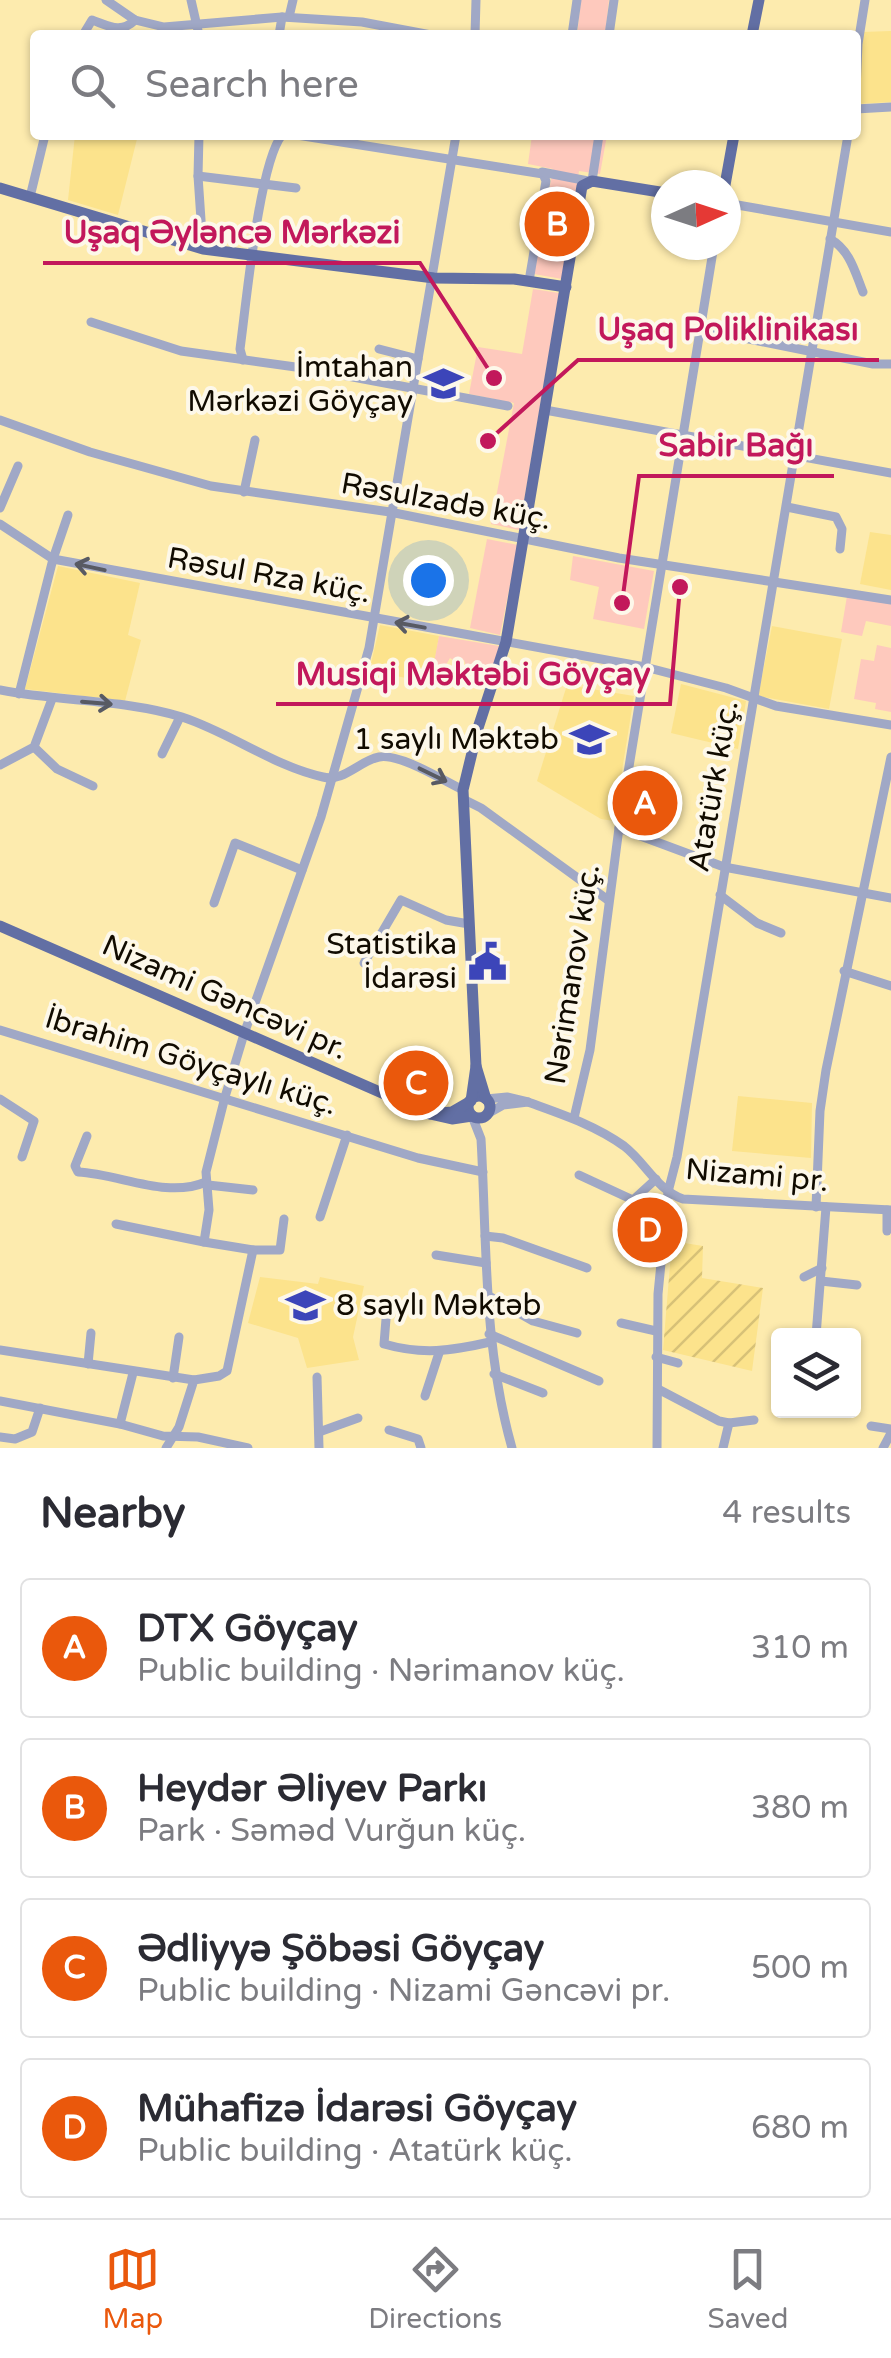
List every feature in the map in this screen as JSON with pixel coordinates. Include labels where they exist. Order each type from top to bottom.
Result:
[{"type":"main road","points":[[753,30],[759,0]]},
{"type":"main road","points":[[728,170],[733,140]]},
{"type":"main road","points":[[482,1116],[468,1110],[476,1066],[463,795],[478,728],[506,642],[566,287],[588,183],[651,191]]},
{"type":"main road","points":[[0,188],[203,249],[434,278],[530,281],[566,287]]},
{"type":"main road","name":"Nizami Gəncəvi pr.","points":[[0,926],[430,1114]]},
{"type":"main road","points":[[430,1114],[452,1120],[482,1116],[490,1108],[476,1066]]},
{"type":"main road","points":[[430,1114],[452,1112],[479,1096],[486,1099]]},
{"type":"street","points":[[106,0],[135,20],[164,27],[197,30],[285,17],[403,30]]},
{"type":"street","points":[[191,0],[197,30]]},
{"type":"street","points":[[281,30],[293,0]]},
{"type":"street","points":[[475,30],[476,0]]},
{"type":"street","points":[[573,30],[577,0]]},
{"type":"street","points":[[610,30],[614,0]]},
{"type":"street","points":[[860,30],[865,0]]},
{"type":"street","points":[[86,30],[92,20],[121,30],[135,20]]},
{"type":"street","points":[[365,30],[366,23]]},
{"type":"street","points":[[861,110],[891,108]]},
{"type":"street","points":[[30,198],[43,140]]},
{"type":"street","points":[[199,140],[203,249]]},
{"type":"street","points":[[244,360],[240,348],[252,256],[265,185],[279,140]]},
{"type":"street","points":[[358,140],[588,183],[598,140]]},
{"type":"street","points":[[204,1242],[208,1160],[225,1097],[332,779],[375,619],[455,140]]},
{"type":"street","name":"Atatürk küç.","points":[[658,1448],[656,1330],[668,1192],[847,140]]},
{"type":"street","points":[[530,281],[546,182],[539,172]]},
{"type":"street","points":[[198,176],[296,188]]},
{"type":"street","points":[[741,206],[891,232]]},
{"type":"street","points":[[830,238],[850,259],[863,292]]},
{"type":"street","name":"Nərimanov küç.","points":[[574,1118],[590,1050],[619,828],[711,260]]},
{"type":"street","points":[[91,322],[163,348],[310,368],[508,406]]},
{"type":"street","points":[[699,329],[874,364],[891,364]]},
{"type":"street","points":[[379,349],[418,359]]},
{"type":"street","points":[[545,410],[891,472]]},
{"type":"street","name":"Rəsulzadə küç.","points":[[0,420],[90,452],[244,492],[390,512],[662,565],[891,600]]},
{"type":"street","points":[[244,492],[255,440]]},
{"type":"street","points":[[0,508],[18,466]]},
{"type":"street","points":[[787,506],[836,517],[842,528],[840,549]]},
{"type":"street","points":[[19,694],[68,515]]},
{"type":"street","name":"Rəsul Rza küç.","points":[[0,524],[53,559],[645,667],[776,706],[891,725]]},
{"type":"street","points":[[0,690],[129,706],[180,717],[290,767],[332,779],[372,759],[386,757],[420,768],[608,900]]},
{"type":"street","points":[[0,765],[34,747],[52,699]]},
{"type":"street","points":[[162,754],[180,717]]},
{"type":"street","points":[[34,747],[57,769],[94,786]]},
{"type":"street","points":[[817,1328],[822,1268],[820,1111],[844,971],[891,756]]},
{"type":"street","points":[[619,828],[724,866],[891,898]]},
{"type":"street","points":[[214,904],[235,843],[302,870]]},
{"type":"street","points":[[720,894],[757,923],[780,933]]},
{"type":"street","points":[[364,963],[401,900],[446,920],[469,924]]},
{"type":"street","points":[[377,939],[410,952]]},
{"type":"street","points":[[844,971],[891,986]]},
{"type":"street","name":"İbrahim Göyçaylı küç.","points":[[0,1030],[418,1158],[483,1172]]},
{"type":"street","name":"Nizami pr.","points":[[486,1099],[506,1097],[574,1118],[623,1145],[668,1192],[683,1200],[889,1210]]},
{"type":"street","points":[[0,1099],[34,1121],[22,1156]]},
{"type":"street","points":[[512,1448],[494,1374],[490,1338],[480,1139],[482,1116],[503,1106],[528,1102]]},
{"type":"street","points":[[320,1217],[346,1135]]},
{"type":"street","points":[[87,1136],[76,1166],[78,1172],[108,1174],[178,1190],[207,1184],[253,1190]]},
{"type":"street","points":[[579,1175],[633,1200],[656,1180]]},
{"type":"street","points":[[888,1231],[889,1210]]},
{"type":"street","points":[[116,1224],[253,1250],[280,1250],[284,1219]]},
{"type":"street","points":[[485,1236],[504,1238],[587,1268]]},
{"type":"street","points":[[0,1350],[173,1378],[219,1376],[227,1371],[253,1250]]},
{"type":"street","points":[[436,1255],[486,1263]]},
{"type":"street","points":[[804,1277],[822,1268]]},
{"type":"street","points":[[821,1281],[857,1285]]},
{"type":"street","points":[[487,1295],[533,1321],[576,1333]]},
{"type":"street","points":[[386,1319],[384,1344],[438,1353],[490,1338],[599,1380]]},
{"type":"street","points":[[621,1323],[656,1330]]},
{"type":"street","points":[[88,1364],[90,1333]]},
{"type":"street","points":[[173,1378],[180,1337]]},
{"type":"street","points":[[426,1396],[438,1353]]},
{"type":"street","points":[[656,1356],[678,1363]]},
{"type":"street","points":[[120,1424],[134,1372]]},
{"type":"street","points":[[494,1374],[543,1393]]},
{"type":"street","points":[[317,1376],[319,1448]]},
{"type":"street","points":[[166,1448],[174,1437],[194,1380]]},
{"type":"street","points":[[658,1389],[728,1423],[754,1420]]},
{"type":"street","points":[[0,1401],[248,1448]]},
{"type":"street","points":[[0,1437],[15,1438],[32,1432],[40,1408]]},
{"type":"street","points":[[319,1432],[358,1418]]},
{"type":"street","points":[[723,1448],[728,1423]]},
{"type":"street","points":[[871,1426],[891,1431],[883,1448]]},
{"type":"street","points":[[389,1430],[418,1439],[421,1448]]},
{"type":"shaded area","points":[[581,0],[609,0],[606,30],[578,30]]},
{"type":"shaded area","points":[[891,31],[891,102],[861,104],[862,32]]},
{"type":"shaded area","points":[[74,140],[137,140],[118,215],[68,200]]},
{"type":"shaded area","points":[[531,140],[606,140],[600,174],[579,171],[562,279],[534,274],[553,169],[528,164]]},
{"type":"shaded area","points":[[533,289],[559,293],[519,530],[491,524],[514,403],[469,394],[478,347],[522,354]]},
{"type":"shaded area","points":[[870,532],[891,535],[891,590],[860,584]]},
{"type":"shaded area","points":[[487,539],[518,545],[500,635],[470,628]]},
{"type":"shaded area","points":[[573,556],[654,571],[644,629],[593,619],[599,587],[570,580]]},
{"type":"shaded area","points":[[58,566],[140,583],[128,635],[141,640],[125,701],[25,689]]},
{"type":"shaded area","points":[[847,596],[891,604],[891,626],[866,621],[862,636],[841,632]]},
{"type":"shaded area","points":[[380,625],[439,636],[431,683],[396,676],[371,663]]},
{"type":"shaded area","points":[[772,626],[842,639],[829,709],[758,696]]},
{"type":"shaded area","points":[[439,636],[499,646],[492,674],[483,673],[476,662],[467,668],[464,660],[458,663],[450,658],[443,670],[433,668]]},
{"type":"shaded area","points":[[877,645],[891,648],[891,712],[875,709],[876,703],[854,699],[861,659],[874,661]]},
{"type":"shaded area","points":[[681,684],[746,701],[738,749],[671,733]]},
{"type":"shaded area","name":"1 saylı Məktəb","points":[[567,685],[634,696],[614,821],[601,819],[537,781]]},
{"type":"shaded area","points":[[738,1096],[812,1103],[811,1158],[732,1151]]},
{"type":"shaded area","points":[[672,1241],[703,1246],[702,1278],[763,1288],[752,1371],[663,1350]]},
{"type":"shaded area","name":"8 saylı Məktəb","points":[[260,1277],[318,1284],[320,1277],[364,1286],[353,1337],[359,1360],[307,1368],[298,1338],[248,1323]]},
{"type":"place","name":"Heydər Əliyev Parkı","points":[[557,224]]},
{"type":"place","name":"Uşaq Əyləncə Mərkəzi","points":[[494,378]]},
{"type":"place","name":"İmtahan Mərkəzi Göyçay","points":[[443,384]]},
{"type":"place","name":"Uşaq Poliklinikası","points":[[488,441]]},
{"type":"place","name":"Musiqi Məktəbi Göyçay","points":[[680,587]]},
{"type":"place","name":"Sabir Bağı","points":[[622,603]]},
{"type":"place","name":"1 saylı Məktəb","points":[[589,739]]},
{"type":"place","name":"DTX Göyçay","points":[[645,803]]},
{"type":"place","name":"Statistika İdarəsi","points":[[487,961]]},
{"type":"place","name":"Ədliyyə Şöbəsi Göyçay","points":[[416,1083]]},
{"type":"place","name":"Mühafizə İdarəsi Göyçay","points":[[650,1230]]},
{"type":"place","name":"8 saylı Məktəb","points":[[306,1305]]}]
